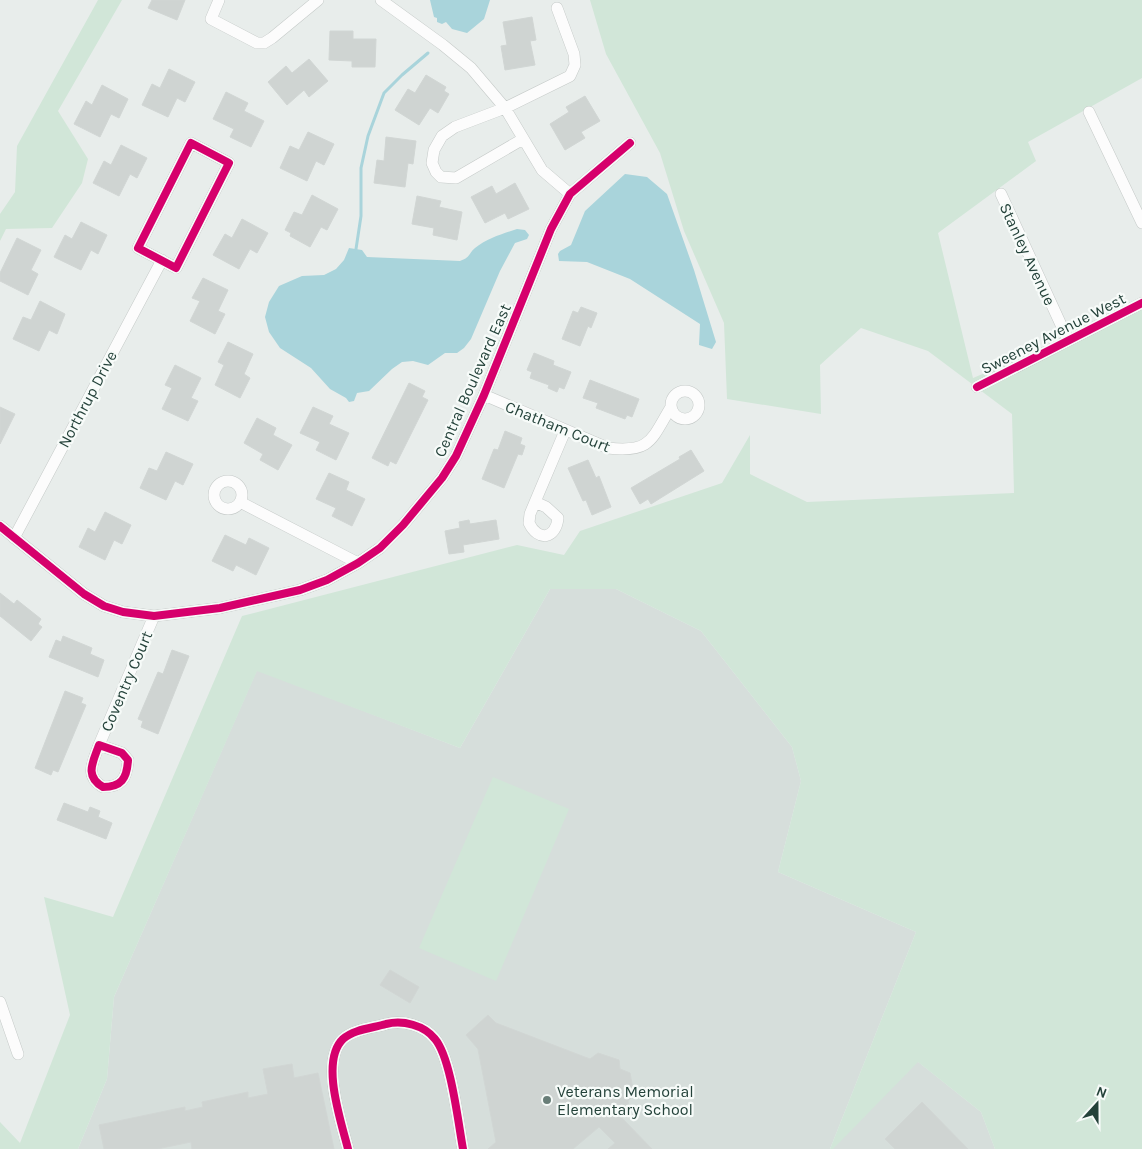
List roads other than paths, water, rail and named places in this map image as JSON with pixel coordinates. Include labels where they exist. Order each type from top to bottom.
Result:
[{"type":"street","points":[[219,0],[211,19],[257,43],[264,43],[272,38],[318,0]]},
{"type":"street","points":[[380,0],[443,45],[471,68],[505,108],[542,170],[570,194]]},
{"type":"street","points":[[523,139],[456,178],[441,177],[436,172],[432,163],[434,150],[442,136],[455,127],[505,108],[570,76],[575,65],[574,54],[557,8]]},
{"type":"street","points":[[1088,112],[1142,223]]},
{"type":"street","points":[[191,143],[229,163],[176,268],[162,260],[138,248],[191,143]]},
{"type":"street","name":"Central Boulevard East","points":[[0,526],[84,594],[104,606],[123,612],[154,616],[220,608],[300,590],[327,580],[358,563],[380,548],[403,525],[442,478],[456,456],[484,395],[550,229],[570,194],[630,143]]},
{"type":"street","name":"Stanley Avenue","points":[[1001,194],[1068,340]]},
{"type":"street","name":"Northrup Drive","points":[[14,538],[162,260]]},
{"type":"street","name":"Sweeney Avenue West","points":[[977,387],[1142,302]]},
{"type":"street","name":"Chatham Court","points":[[484,395],[565,431],[608,448],[623,450],[637,448],[650,442],[671,407]]},
{"type":"street","points":[[535,502],[565,431]]},
{"type":"street","points":[[240,502],[358,563]]},
{"type":"street","name":"Coventry Court","points":[[98,745],[154,616]]},
{"type":"street","points":[[0,1002],[18,1054]]},
{"type":"street","points":[[348,1149],[332,1079],[332,1065],[336,1050],[342,1039],[352,1033],[391,1023],[412,1024],[425,1029],[436,1040],[446,1058],[463,1149]]},
{"type":"water","points":[[430,0],[490,0],[484,19],[467,33],[452,29],[446,22],[442,24],[437,22]]},
{"type":"water","points":[[625,174],[647,177],[667,194],[694,270],[716,342],[712,349],[699,345],[700,324],[630,279],[587,262],[559,261],[558,254],[571,245],[585,211]]},
{"type":"water","points":[[517,229],[525,230],[529,235],[527,239],[515,243],[500,271],[471,339],[464,348],[457,353],[445,353],[428,365],[413,361],[402,362],[369,391],[357,393],[354,401],[349,402],[346,398],[330,389],[311,368],[280,348],[269,332],[265,317],[269,302],[279,286],[302,276],[324,275],[336,269],[344,260],[349,248],[362,250],[367,257],[460,261],[485,242]]},
{"type":"waterway","points":[[356,249],[361,216],[361,168],[368,136],[384,93],[428,53]]},
{"type":"place","name":"Veterans Memorial Elementary School","points":[[547,1100]]}]
